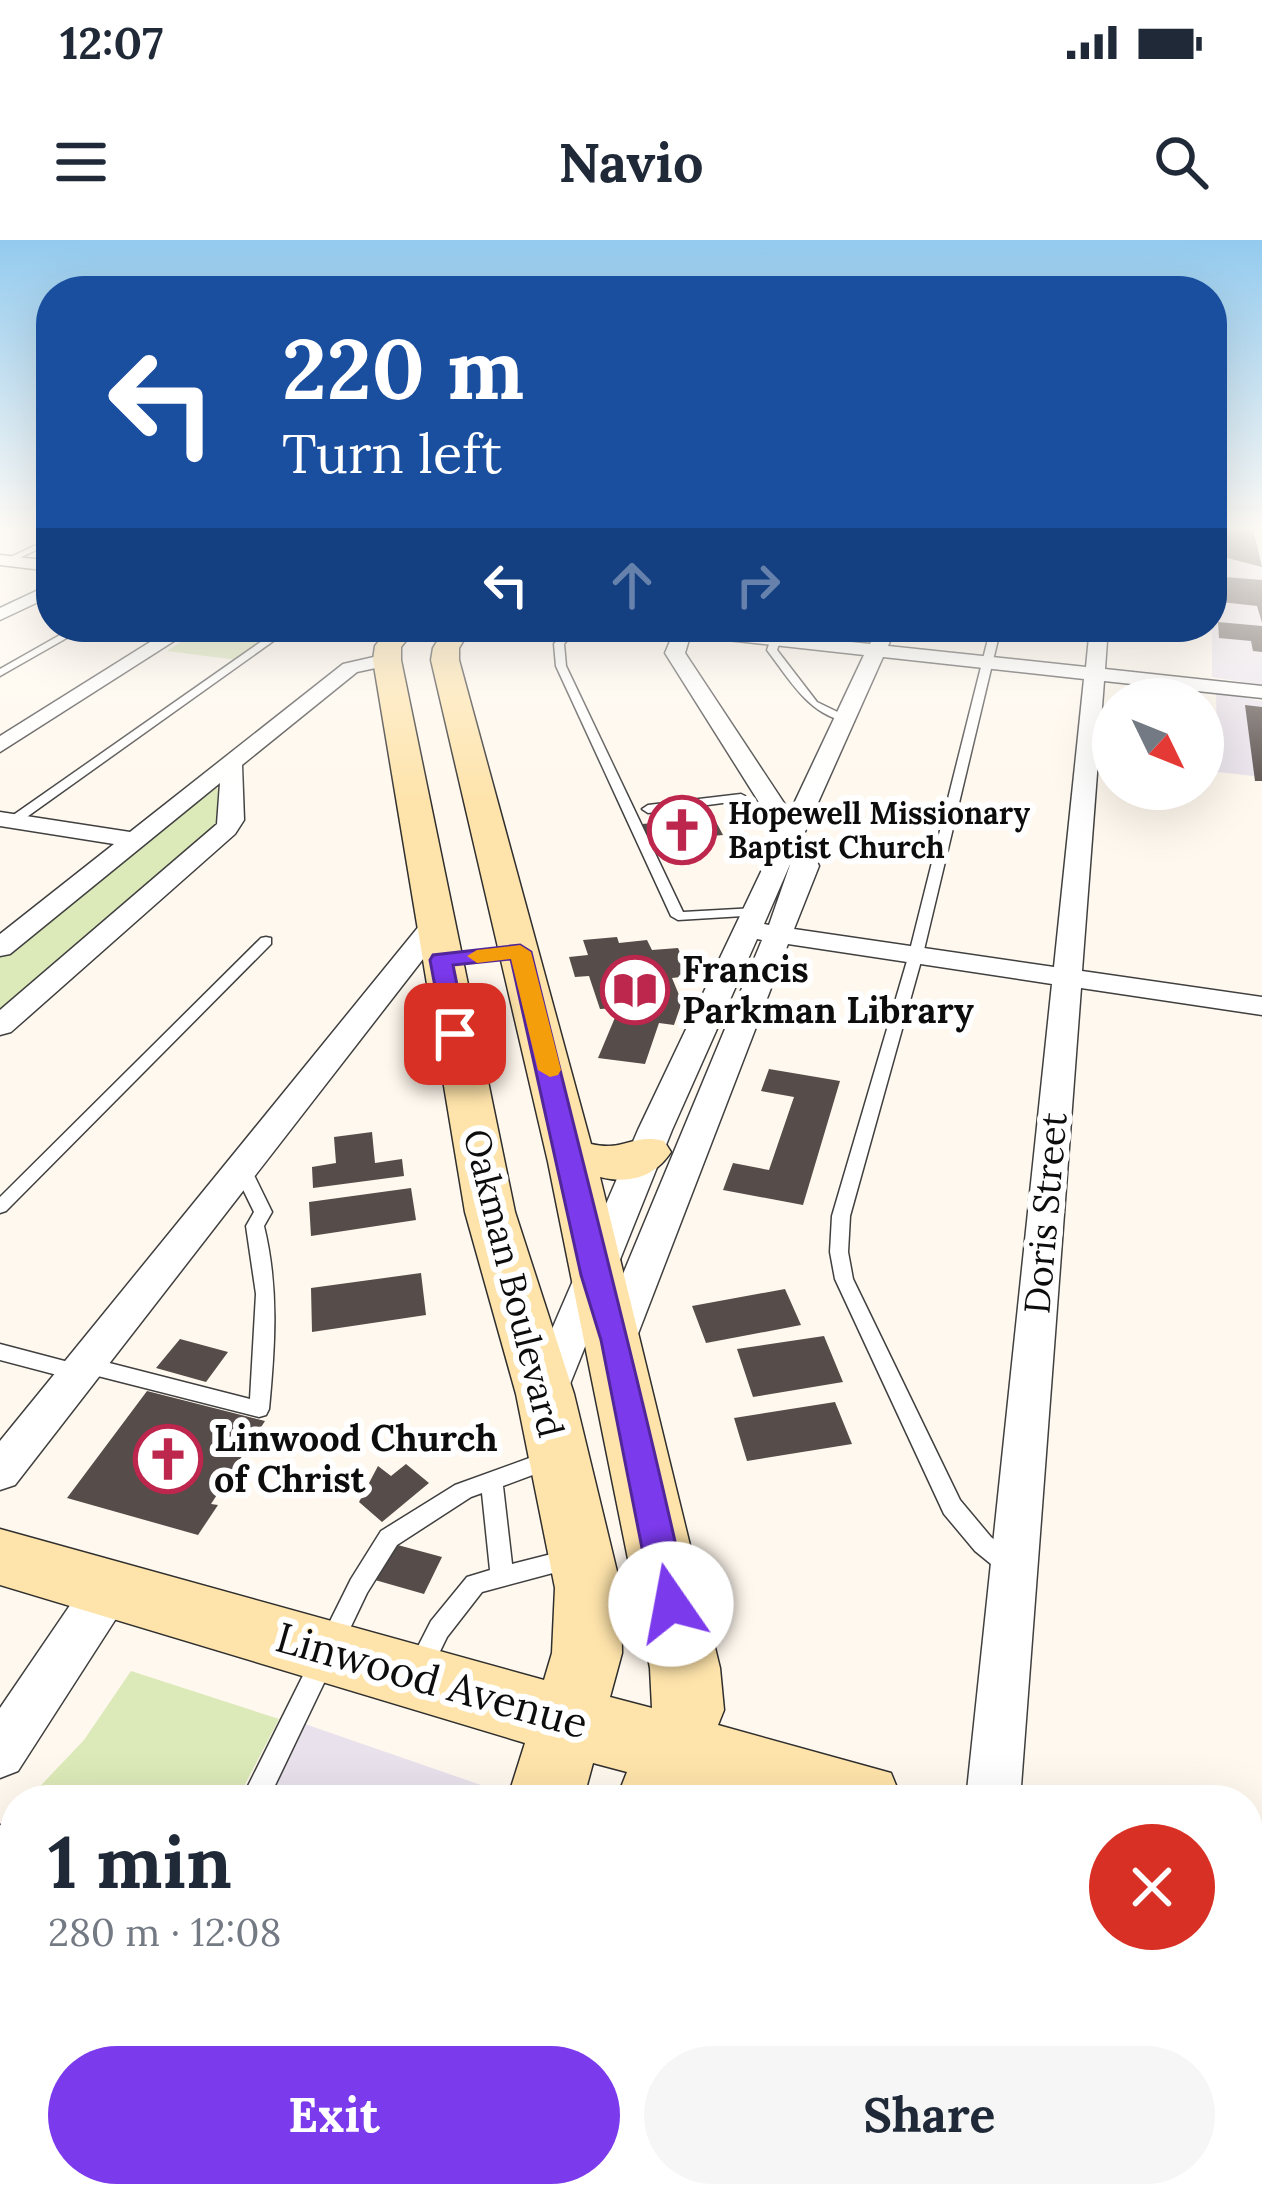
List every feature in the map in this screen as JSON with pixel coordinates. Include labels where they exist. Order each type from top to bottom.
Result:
[{"type":"street","points":[[0,745],[163,642]]},
{"type":"street","points":[[545,1394],[647,1152],[760,925],[806,866],[774,841],[741,798],[653,654],[657,642]]},
{"type":"street","points":[[675,642],[675,653],[774,841]]},
{"type":"street","points":[[829,642],[1262,692]]},
{"type":"street","points":[[774,841],[846,720],[880,642]]},
{"type":"street","name":"Doris Street","points":[[994,1785],[1097,642]]},
{"type":"street","points":[[0,947],[350,668],[417,652],[520,952],[571,1155],[595,1275],[616,1340],[685,1668],[688,1709],[664,1774]]},
{"type":"street","name":"Oakman Boulevard","points":[[417,652],[438,943],[490,1212],[545,1394],[581,1556],[590,1635],[571,1722],[550,1785]]},
{"type":"street","points":[[0,1026],[226,829],[232,820],[231,760]]},
{"type":"street","points":[[6,820],[134,840]]},
{"type":"street","points":[[760,925],[916,954],[1262,1006]]},
{"type":"street","points":[[616,1340],[760,925]]},
{"type":"street","points":[[0,1472],[243,1171],[438,943],[520,952]]},
{"type":"street","points":[[571,1155],[622,1167],[647,1152]]},
{"type":"street","points":[[559,1456],[638,1448]]},
{"type":"street","name":"Linwood Avenue","points":[[0,1557],[571,1722],[664,1774],[749,1785]]},
{"type":"street","points":[[0,1753],[109,1588]]},
{"type":"lane","points":[[0,674],[56,642]]},
{"type":"lane","points":[[6,820],[266,642]]},
{"type":"lane","points":[[561,642],[561,666],[678,916],[760,925]]},
{"type":"lane","points":[[774,642],[772,650],[813,704],[846,720]]},
{"type":"lane","points":[[992,642],[916,954],[841,1216],[839,1252],[844,1280],[952,1508],[983,1544],[1014,1569]]},
{"type":"lane","points":[[648,809],[741,798]]},
{"type":"lane","points":[[0,1207],[266,940]]},
{"type":"lane","points":[[0,1352],[259,1409],[268,1325],[263,1254],[255,1226],[263,1212],[243,1171]]},
{"type":"lane","points":[[261,1785],[389,1538],[463,1491],[559,1456]]},
{"type":"lane","points":[[492,1481],[502,1577]]},
{"type":"lane","points":[[415,1676],[439,1629],[475,1584],[581,1556]]},
{"type":"shaded area","points":[[1227,621],[1262,621],[1262,685],[1212,677],[1212,642],[1227,642]]},
{"type":"shaded area","points":[[1224,694],[1262,701],[1262,777],[1224,773]]},
{"type":"shaded area","points":[[305,1724],[481,1785],[274,1785]]},
{"type":"green space","points":[[181,642],[264,642],[238,660],[167,651]]},
{"type":"green space","points":[[209,788],[223,788],[219,824],[0,1017],[0,957]]},
{"type":"green space","points":[[131,1671],[279,1719],[245,1785],[41,1785],[84,1740]]},
{"type":"building","points":[[1227,623],[1262,626],[1262,652],[1253,651],[1251,641],[1227,639]]},
{"type":"building","points":[[1245,705],[1262,707],[1262,781],[1255,781]]},
{"type":"building","name":"Hopewell Missionary Baptist Church","points":[[714,818],[723,835],[649,842],[642,824]]},
{"type":"building","name":"Francis Parkman Library","points":[[617,937],[619,943],[647,940],[652,950],[678,948],[690,976],[672,978],[682,1002],[674,1025],[659,1023],[645,1064],[598,1058],[619,1008],[600,1009],[589,976],[575,977],[569,957],[588,955],[583,940]]},
{"type":"building","points":[[769,1069],[840,1081],[803,1205],[723,1190],[733,1163],[769,1170],[794,1097],[761,1091]]},
{"type":"building","points":[[372,1132],[375,1163],[402,1159],[404,1176],[313,1188],[312,1167],[336,1163],[334,1137]]},
{"type":"building","points":[[411,1188],[416,1220],[311,1236],[309,1202]]},
{"type":"building","points":[[421,1273],[426,1315],[312,1332],[311,1288]]},
{"type":"building","points":[[785,1289],[801,1325],[706,1343],[692,1306]]},
{"type":"building","points":[[824,1336],[843,1382],[753,1397],[737,1349]]},
{"type":"building","points":[[180,1339],[228,1352],[206,1382],[156,1368]]},
{"type":"building","name":"Linwood Church of Christ","points":[[147,1391],[265,1421],[211,1504],[218,1505],[198,1535],[67,1498]]},
{"type":"building","points":[[835,1402],[852,1444],[747,1461],[734,1418]]},
{"type":"building","points":[[406,1464],[429,1483],[382,1522],[359,1502],[378,1466],[391,1476]]},
{"type":"building","points":[[394,1544],[442,1557],[424,1594],[375,1580]]},
{"type":"slow traffic","points":[[477,956],[520,952],[550,1070]]},
{"type":"place","name":"Hopewell Missionary Baptist Church","points":[[682,830]]},
{"type":"place","name":"Francis Parkman Library","points":[[635,990]]},
{"type":"place","name":"Linwood Church of Christ","points":[[168,1459]]},
{"type":"route","points":[[455,1034],[441,960],[520,952],[571,1155],[595,1275],[616,1340],[671,1604]]}]
